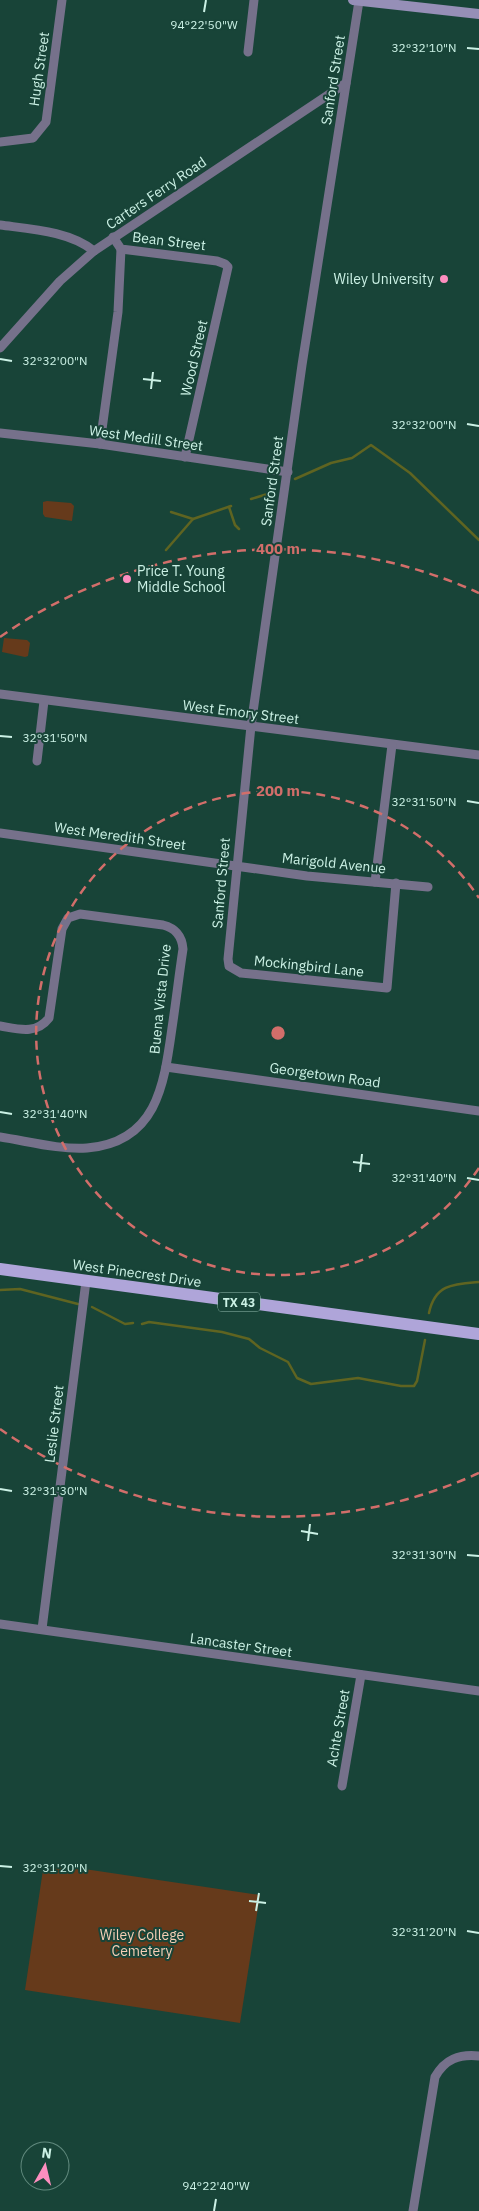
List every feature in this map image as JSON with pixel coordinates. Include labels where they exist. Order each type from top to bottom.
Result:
[{"type":"main road","name":"West Pinecrest Drive","points":[[0,1269],[479,1334]]},
{"type":"street","name":"Hugh Street","points":[[0,142],[33,138],[46,122],[62,0]]},
{"type":"street","points":[[248,52],[254,0]]},
{"type":"street","points":[[356,0],[417,4],[479,14]]},
{"type":"street","name":"Sanford Street","points":[[229,966],[228,959],[251,726],[346,83],[356,0]]},
{"type":"street","name":"Carters Ferry Road","points":[[0,348],[49,292],[94,251],[346,83]]},
{"type":"street","points":[[0,225],[73,239],[83,242],[94,251]]},
{"type":"street","name":"Bean Street","points":[[113,237],[121,249],[217,261],[227,265]]},
{"type":"street","points":[[100,444],[118,312],[121,249]]},
{"type":"street","name":"Wood Street","points":[[186,457],[228,272],[227,265]]},
{"type":"street","name":"West Medill Street","points":[[0,433],[100,444],[288,472]]},
{"type":"street","name":"West Emory Street","points":[[0,694],[479,755]]},
{"type":"street","points":[[37,761],[44,700]]},
{"type":"street","points":[[375,882],[392,745]]},
{"type":"street","name":"West Meredith Street","points":[[0,833],[237,865]]},
{"type":"street","name":"Marigold Avenue","points":[[237,865],[307,876],[428,887]]},
{"type":"street","name":"Mockingbird Lane","points":[[229,966],[241,972],[387,988],[396,883]]},
{"type":"street","name":"Buena Vista Drive","points":[[0,1026],[32,1030],[40,1027],[49,1018],[62,928],[72,916],[80,914],[169,926],[179,936],[183,949],[166,1067],[160,1093],[151,1111],[137,1128],[117,1141],[100,1146],[79,1148],[0,1137]]},
{"type":"street","name":"Georgetown Road","points":[[166,1067],[479,1111]]},
{"type":"street","name":"Leslie Street","points":[[42,1629],[86,1281]]},
{"type":"street","name":"Lancaster Street","points":[[0,1624],[479,1691]]},
{"type":"street","name":"Achte Street","points":[[342,1786],[361,1675]]},
{"type":"street","points":[[414,2211],[435,2077],[443,2065],[453,2058],[469,2055],[479,2056]]},
{"type":"green space","points":[[43,502],[71,503],[74,506],[72,521],[45,517],[43,514]]},
{"type":"green space","points":[[4,638],[27,640],[30,643],[28,656],[2,652]]},
{"type":"green space","name":"Wiley College Cemetery","points":[[44,1863],[260,1895],[240,2023],[25,1990]]},
{"type":"waterway","points":[[295,479],[331,463],[352,458],[371,445],[410,473],[479,540]]},
{"type":"waterway","points":[[251,499],[274,492]]},
{"type":"waterway","points":[[166,550],[193,519],[231,506]]},
{"type":"waterway","points":[[229,507],[235,525],[239,529]]},
{"type":"waterway","points":[[171,512],[193,519]]},
{"type":"waterway","points":[[429,1313],[436,1296],[447,1287],[479,1282]]},
{"type":"waterway","points":[[0,1290],[20,1289],[78,1304]]},
{"type":"waterway","points":[[92,1307],[125,1324],[133,1323]]},
{"type":"waterway","points":[[142,1324],[149,1322],[222,1332],[249,1339],[260,1348],[288,1362],[297,1378],[311,1384],[358,1378],[401,1386],[414,1386],[417,1381],[425,1340]]},
{"type":"place","name":"Wiley University","points":[[444,279]]},
{"type":"place","name":"Price T. Young Middle School","points":[[127,579]]}]
